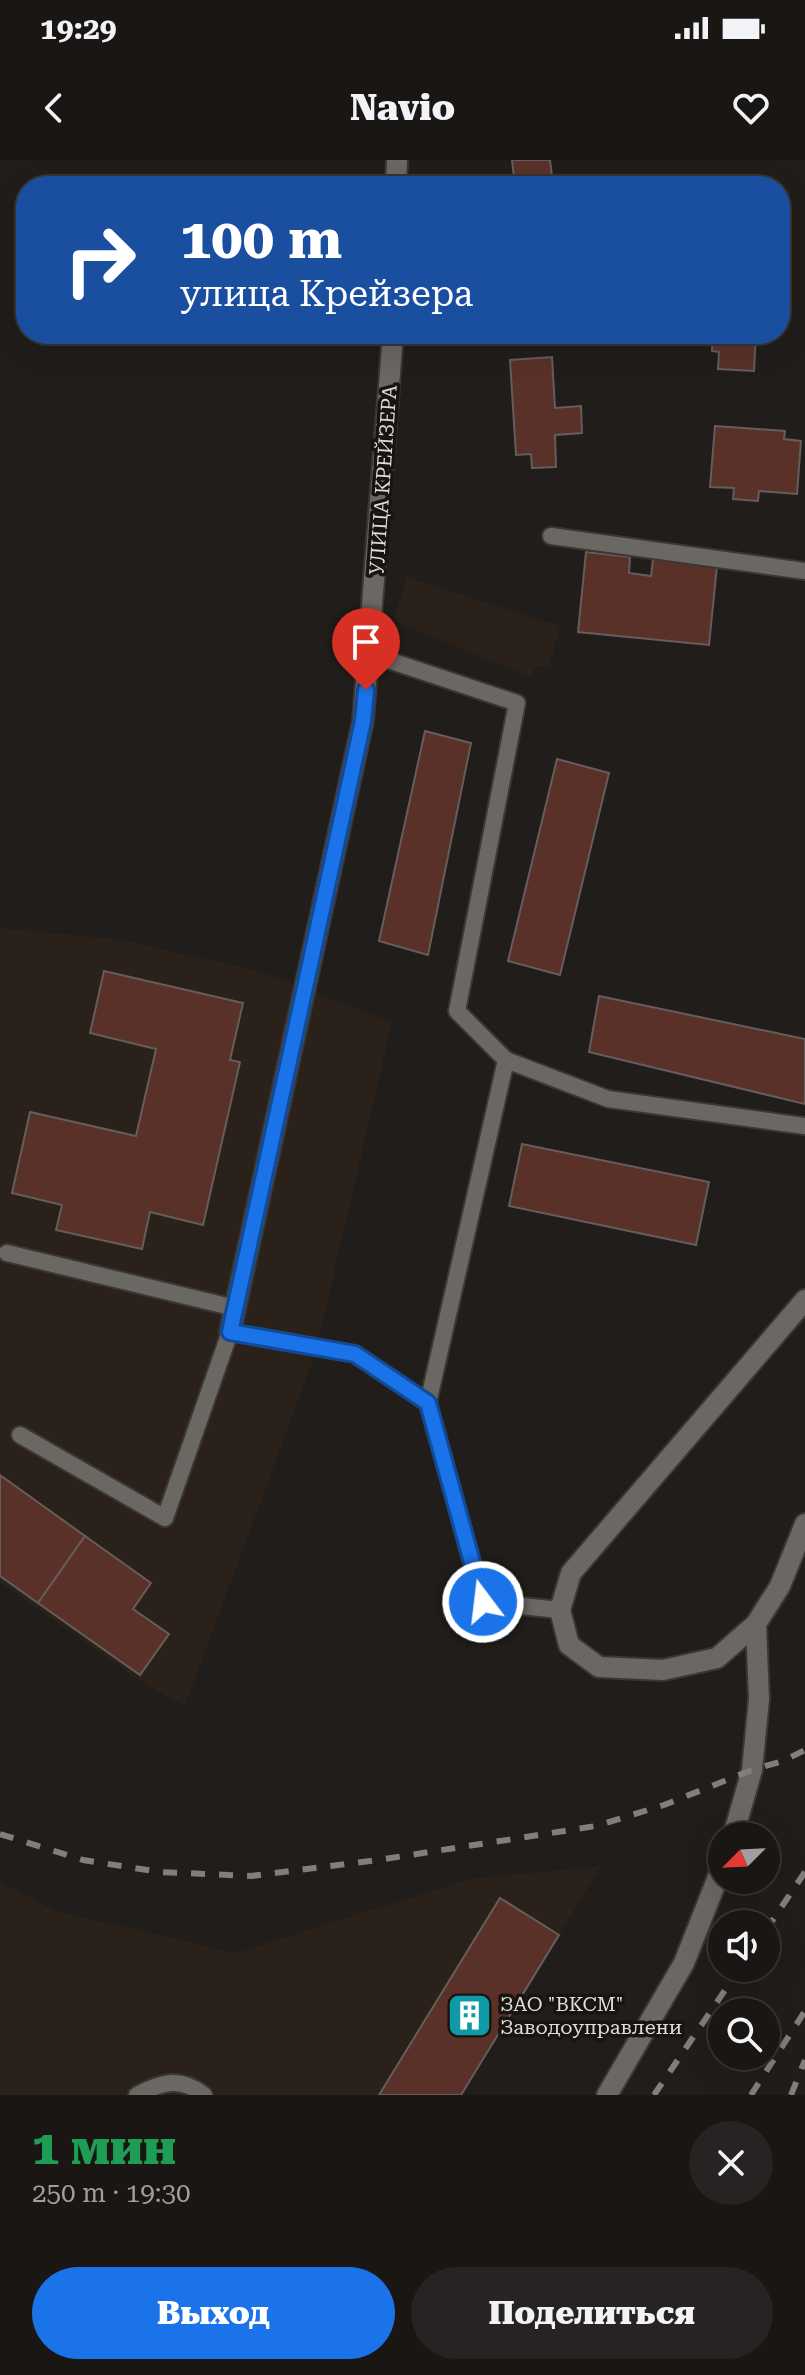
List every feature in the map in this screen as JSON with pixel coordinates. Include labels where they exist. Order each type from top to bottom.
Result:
[{"type":"street","name":"УЛИЦА КРЕЙЗЕРА","points":[[230,1332],[363,721],[392,344]]},
{"type":"street","points":[[805,1300],[571,1573],[560,1610],[569,1645],[599,1667],[663,1670],[717,1658],[756,1624],[780,1586],[805,1524]]},
{"type":"street","points":[[737,1822],[752,1770],[759,1699],[756,1624]]},
{"type":"street","points":[[607,2095],[684,1963],[711,1894]]},
{"type":"lane","points":[[551,536],[805,571]]},
{"type":"lane","points":[[369,658],[388,660],[517,703],[457,1011],[506,1060],[608,1099],[805,1126]]},
{"type":"lane","points":[[506,1060],[428,1403],[483,1602],[560,1610]]},
{"type":"lane","points":[[7,1253],[235,1308]]},
{"type":"lane","points":[[20,1435],[165,1518],[230,1332],[355,1354],[428,1403]]},
{"type":"lane","points":[[137,2095],[163,2082],[193,2086],[204,2095]]},
{"type":"shaded area","points":[[406,577],[560,626],[549,668],[537,665],[530,677],[394,621]]},
{"type":"shaded area","points":[[0,928],[123,940],[261,972],[392,1022],[315,1355],[185,1706],[142,1682],[0,1583]]},
{"type":"shaded area","points":[[601,1866],[461,2095],[0,2095],[0,1882],[56,1911],[236,1953],[470,1879]]},
{"type":"building","points":[[512,160],[550,160],[552,176],[514,176]]},
{"type":"building","points":[[712,344],[755,344],[754,371],[718,369],[719,352],[712,351]]},
{"type":"building","points":[[552,357],[555,408],[581,406],[582,433],[555,435],[556,467],[532,468],[531,454],[516,455],[510,360]]},
{"type":"building","points":[[715,426],[785,431],[784,439],[801,441],[797,494],[759,491],[758,501],[733,499],[734,488],[710,487]]},
{"type":"building","points":[[586,552],[630,557],[629,573],[651,576],[653,559],[717,566],[709,645],[578,632]]},
{"type":"building","points":[[425,731],[471,743],[428,955],[379,941]]},
{"type":"building","points":[[557,759],[609,773],[560,975],[508,961]]},
{"type":"building","points":[[104,971],[243,1003],[230,1060],[240,1062],[203,1225],[150,1212],[142,1249],[56,1230],[62,1205],[12,1193],[30,1112],[136,1136],[156,1049],[90,1033]]},
{"type":"building","points":[[599,996],[805,1039],[805,1104],[589,1052]]},
{"type":"building","points":[[522,1144],[709,1182],[696,1245],[509,1206]]},
{"type":"building","points":[[0,1475],[85,1536],[38,1603],[0,1576]]},
{"type":"building","points":[[85,1536],[151,1583],[133,1609],[169,1634],[140,1675],[38,1603]]},
{"type":"building","name":"ЗАО \"ВКСМ\" Заводоуправлени","points":[[500,1898],[559,1935],[461,2095],[379,2095]]},
{"type":"railway","points":[[0,1834],[83,1860],[160,1872],[251,1876],[596,1826],[664,1805],[805,1750]]},
{"type":"railway","points":[[779,1910],[805,1872]]},
{"type":"railway","points":[[654,2095],[731,1982]]},
{"type":"railway","points":[[751,2095],[805,2011]]},
{"type":"railway","points":[[791,2095],[805,2060]]},
{"type":"place","name":"ЗАО \"ВКСМ\" Заводоуправлени","points":[[469,2015]]},
{"type":"route","points":[[366,690],[363,721],[230,1332],[355,1354],[428,1403],[483,1602]]}]
